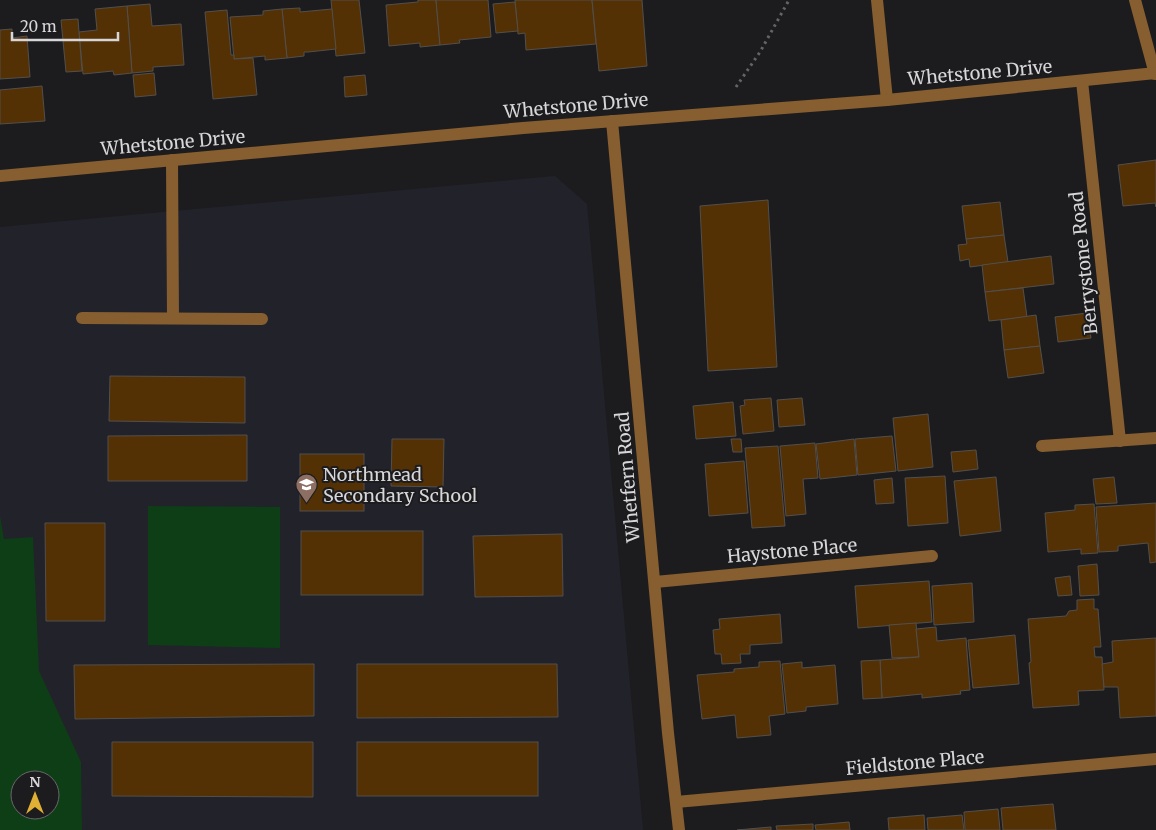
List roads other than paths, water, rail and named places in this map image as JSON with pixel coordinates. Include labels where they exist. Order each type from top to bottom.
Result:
[{"type":"street","points":[[877,0],[887,100]]},
{"type":"street","points":[[1136,0],[1155,73]]},
{"type":"street","name":"Whetstone Drive","points":[[0,176],[612,121],[887,100],[1155,73]]},
{"type":"street","name":"Berrystone Road","points":[[1082,81],[1120,441]]},
{"type":"street","name":"Whetfern Road","points":[[612,121],[668,733],[679,830]]},
{"type":"street","points":[[172,160],[173,318]]},
{"type":"street","points":[[82,318],[262,319]]},
{"type":"street","points":[[1042,446],[1156,438]]},
{"type":"street","name":"Haystone Place","points":[[655,582],[932,556]]},
{"type":"street","name":"Fieldstone Place","points":[[676,802],[1156,759]]},
{"type":"place","name":"Northmead Secondary School","points":[[307,504]]}]
